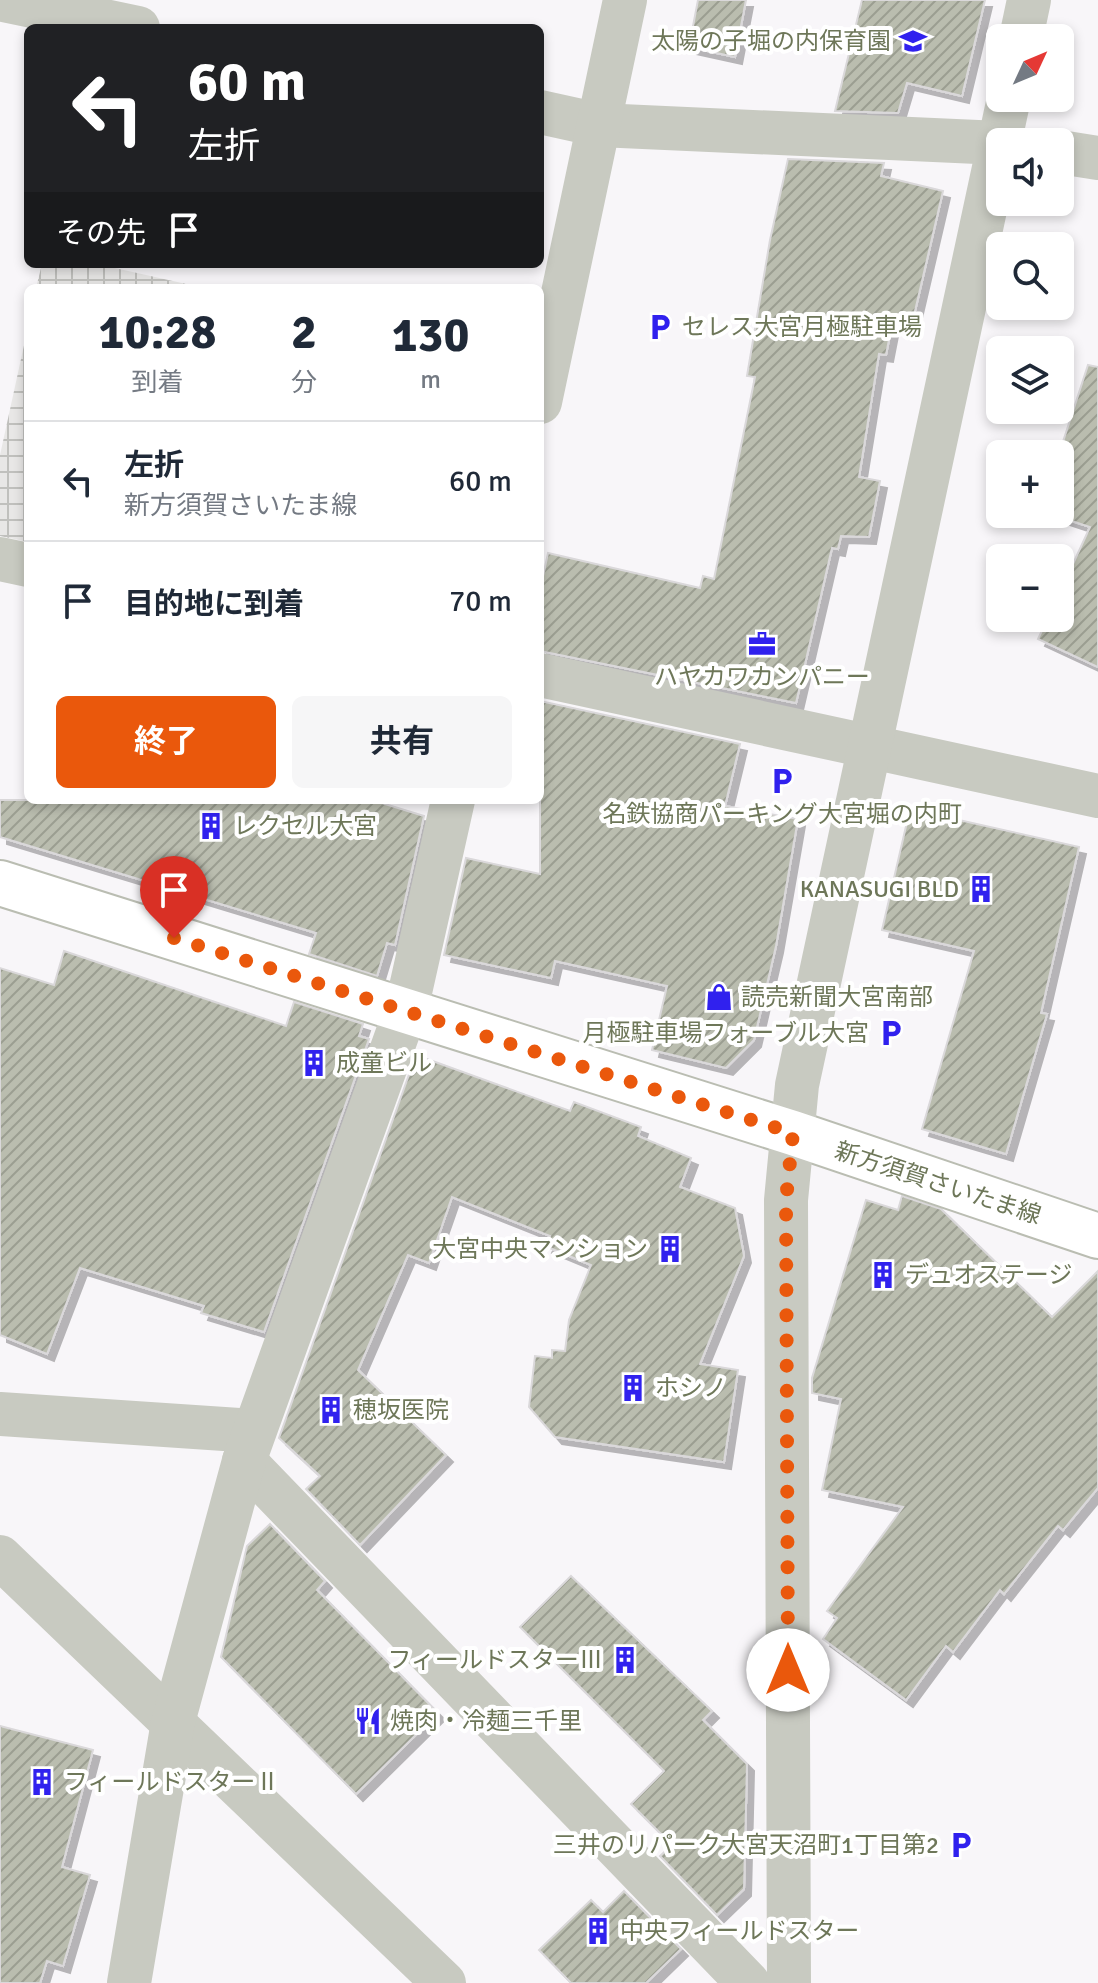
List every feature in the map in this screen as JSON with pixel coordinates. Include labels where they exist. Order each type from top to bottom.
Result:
[{"type":"main road","name":"新方須賀さいたま線","points":[[0,883],[793,1133],[1098,1236]]},
{"type":"street","points":[[4,0],[119,24]]},
{"type":"street","points":[[544,383],[625,0]]},
{"type":"street","points":[[1024,24],[1029,0]]},
{"type":"street","points":[[544,113],[599,125],[986,142]]},
{"type":"street","points":[[1074,154],[1098,158]]},
{"type":"street","points":[[789,1983],[786,1200],[797,1085],[986,208]]},
{"type":"street","points":[[0,559],[24,564]]},
{"type":"street","points":[[544,676],[1098,796]]},
{"type":"street","points":[[129,1983],[173,1722],[249,1446],[406,1010],[452,804]]},
{"type":"street","points":[[0,1414],[249,1446],[748,1983]]},
{"type":"street","points":[[0,1557],[444,1983]]},
{"type":"shaded area","points":[[41,268],[115,268],[186,284],[37,284]]},
{"type":"shaded area","points":[[24,345],[24,541],[0,536],[0,455]]},
{"type":"building","points":[[698,0],[746,0],[735,57],[689,47]]},
{"type":"building","points":[[862,0],[985,0],[962,96],[907,83],[898,113],[835,111]]},
{"type":"building","points":[[788,159],[884,163],[881,176],[943,191],[912,324],[893,319],[886,355],[879,354],[859,477],[880,481],[869,537],[841,536],[838,549],[832,548],[796,703],[544,652],[544,572],[548,553],[700,588],[703,576],[714,579],[755,377],[747,376],[770,240]]},
{"type":"building","points":[[1088,365],[1098,367],[1098,667],[1038,639],[1041,632],[1074,632],[1074,562],[1090,527],[1074,522],[1074,440],[1064,440],[1069,424],[1074,424],[1074,408]]},
{"type":"building","points":[[544,702],[740,744],[725,806],[798,819],[776,946],[754,1040],[726,1068],[652,1050],[667,986],[555,961],[551,978],[444,955],[466,858],[540,874]]},
{"type":"building","name":"レクセル大宮","points":[[0,800],[24,800],[24,804],[385,804],[424,816],[395,945],[387,943],[377,976],[309,954],[316,933],[0,837]]},
{"type":"building","points":[[910,809],[1079,847],[1041,1013],[1047,1014],[1006,1154],[922,1129],[974,951],[882,930]]},
{"type":"building","points":[[64,951],[286,1026],[294,1002],[363,1024],[359,1036],[369,1039],[264,1332],[201,1313],[204,1306],[80,1268],[47,1354],[0,1335],[0,968],[54,985]]},
{"type":"building","points":[[416,1055],[570,1111],[574,1102],[641,1127],[638,1136],[691,1158],[680,1187],[735,1208],[744,1256],[700,1364],[738,1370],[724,1462],[555,1437],[529,1407],[535,1356],[552,1358],[552,1350],[565,1351],[569,1320],[591,1265],[545,1246],[550,1236],[452,1197],[429,1263],[408,1255],[358,1370],[446,1455],[360,1545],[306,1489],[320,1476],[279,1438]]},
{"type":"building","points":[[902,1196],[941,1209],[1052,1317],[1098,1271],[1098,1488],[1063,1530],[1058,1526],[1004,1594],[1000,1590],[953,1652],[946,1646],[906,1700],[823,1639],[837,1618],[827,1611],[903,1507],[822,1490],[841,1399],[812,1393],[812,1378],[866,1200],[898,1210]]},
{"type":"building","points":[[270,1524],[325,1581],[317,1590],[438,1713],[356,1794],[221,1657],[247,1546]]},
{"type":"building","points":[[571,1576],[712,1711],[703,1720],[747,1764],[744,1889],[717,1915],[660,1856],[672,1845],[631,1804],[664,1771],[520,1627]]},
{"type":"building","points":[[0,1726],[93,1750],[62,1867],[90,1875],[63,1966],[47,1961],[40,1983],[0,1983]]},
{"type":"building","name":"中央フィールドスター","points":[[624,1891],[681,1949],[646,1983],[571,1983],[539,1950],[591,1900],[603,1912]]},
{"type":"place","name":"太陽の子堀の内保育園","points":[[913,41]]},
{"type":"place","name":"セレス大宮月極駐車場","points":[[660,327]]},
{"type":"place","name":"ハヤカワカンパニー","points":[[762,644]]},
{"type":"place","name":"名鉄協商パーキング大宮堀の内町","points":[[782,781]]},
{"type":"place","name":"レクセル大宮","points":[[211,826]]},
{"type":"place","name":"KANASUGI BLD","points":[[981,889]]},
{"type":"place","name":"読売新聞大宮南部","points":[[719,997]]},
{"type":"place","name":"月極駐車場フォーブル大宮","points":[[891,1033]]},
{"type":"place","name":"成童ビル","points":[[314,1063]]},
{"type":"place","name":"大宮中央マンション","points":[[670,1249]]},
{"type":"place","name":"デュオステージ","points":[[883,1275]]},
{"type":"place","name":"ホシノ","points":[[633,1388]]},
{"type":"place","name":"穂坂医院","points":[[331,1410]]},
{"type":"place","name":"フィールドスターⅢ","points":[[625,1660]]},
{"type":"place","name":"焼肉・冷麺三千里","points":[[368,1721]]},
{"type":"place","name":"フィールドスターⅡ","points":[[42,1782]]},
{"type":"place","name":"三井のリパーク大宮天沼町1丁目第2","points":[[961,1845]]},
{"type":"place","name":"中央フィールドスター","points":[[598,1931]]},
{"type":"route","points":[[174,938],[793,1133],[786,1200],[788,1670]]}]
